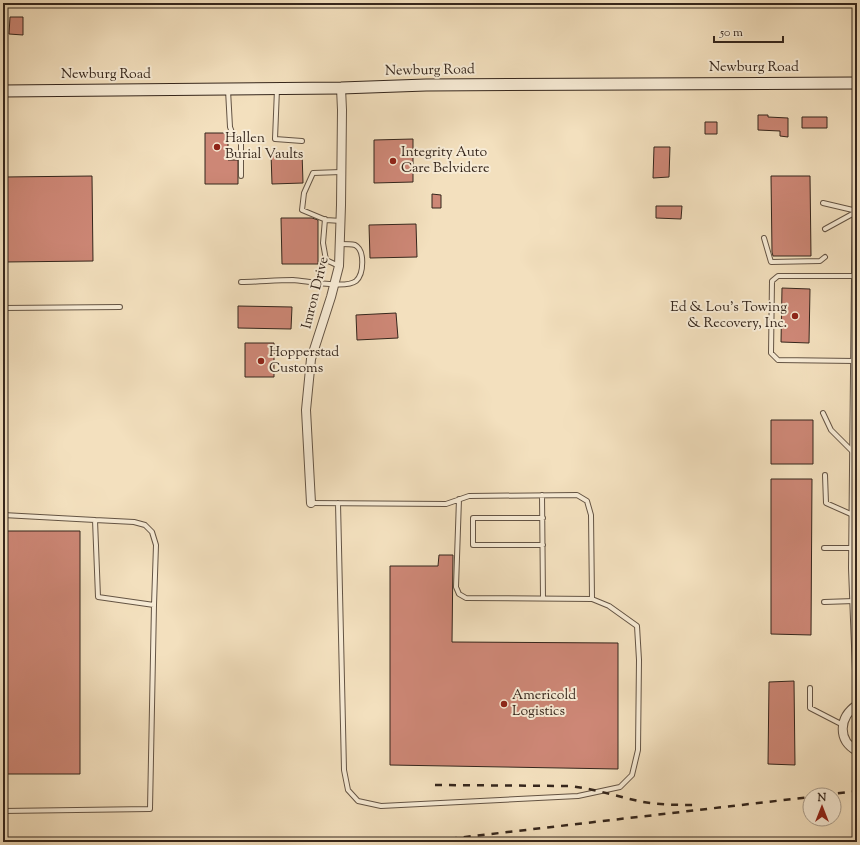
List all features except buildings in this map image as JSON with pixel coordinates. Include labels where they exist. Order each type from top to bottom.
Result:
[{"type":"main road","name":"Newburg Road","points":[[3,91],[277,89],[433,85],[857,83]]},
{"type":"street","name":"Imron Drive","points":[[311,503],[306,410],[311,359],[339,266],[341,221],[341,88]]},
{"type":"street","points":[[857,179],[853,548],[857,671]]},
{"type":"street","points":[[857,705],[845,716],[843,725],[845,739],[849,745],[857,751]]},
{"type":"lane","points":[[228,89],[230,127],[233,135],[241,143],[241,176]]},
{"type":"lane","points":[[277,89],[275,140],[302,141]]},
{"type":"lane","points":[[341,172],[313,173],[304,193],[302,210],[325,219],[341,221]]},
{"type":"lane","points":[[823,203],[857,212]]},
{"type":"lane","points":[[825,229],[857,212]]},
{"type":"lane","points":[[325,219],[323,243],[326,260],[339,266]]},
{"type":"lane","points":[[764,238],[771,262],[820,261],[825,257]]},
{"type":"lane","points":[[240,282],[294,280],[347,284],[356,280],[361,274],[363,255],[359,248],[354,245],[340,244]]},
{"type":"lane","points":[[855,361],[778,360],[771,353],[772,281],[778,276],[856,279]]},
{"type":"lane","points":[[3,308],[120,307]]},
{"type":"lane","points":[[822,413],[831,430],[854,453]]},
{"type":"lane","points":[[825,475],[826,503],[854,516]]},
{"type":"lane","points":[[542,495],[543,598]]},
{"type":"lane","points":[[311,503],[446,504],[469,496],[577,495],[587,501],[591,515],[592,599]]},
{"type":"lane","points":[[338,503],[344,770],[348,790],[358,801],[381,806],[578,796],[620,786],[632,775],[638,750],[639,660],[637,626],[609,606],[592,599],[466,598],[459,594],[456,587],[458,499]]},
{"type":"lane","points":[[3,515],[134,522],[145,525],[152,532],[156,545],[150,809],[3,811]]},
{"type":"lane","points":[[543,518],[473,518],[473,545],[543,545]]},
{"type":"lane","points":[[95,520],[98,597],[154,605]]},
{"type":"lane","points":[[824,548],[853,548]]},
{"type":"lane","points":[[824,602],[854,601]]},
{"type":"lane","points":[[810,688],[810,708],[843,725]]},
{"type":"railway","points":[[435,785],[570,786],[643,802],[697,805]]},
{"type":"railway","points":[[842,793],[857,791]]},
{"type":"railway","points":[[422,842],[802,798]]},
{"type":"place","name":"Hallen Burial Vaults","points":[[217,147]]},
{"type":"place","name":"Integrity Auto Care Belvidere","points":[[393,161]]},
{"type":"place","name":"Ed & Lou's Towing & Recovery, Inc.","points":[[795,316]]},
{"type":"place","name":"Hopperstad Customs","points":[[261,361]]},
{"type":"place","name":"Americold Logistics","points":[[504,704]]}]
